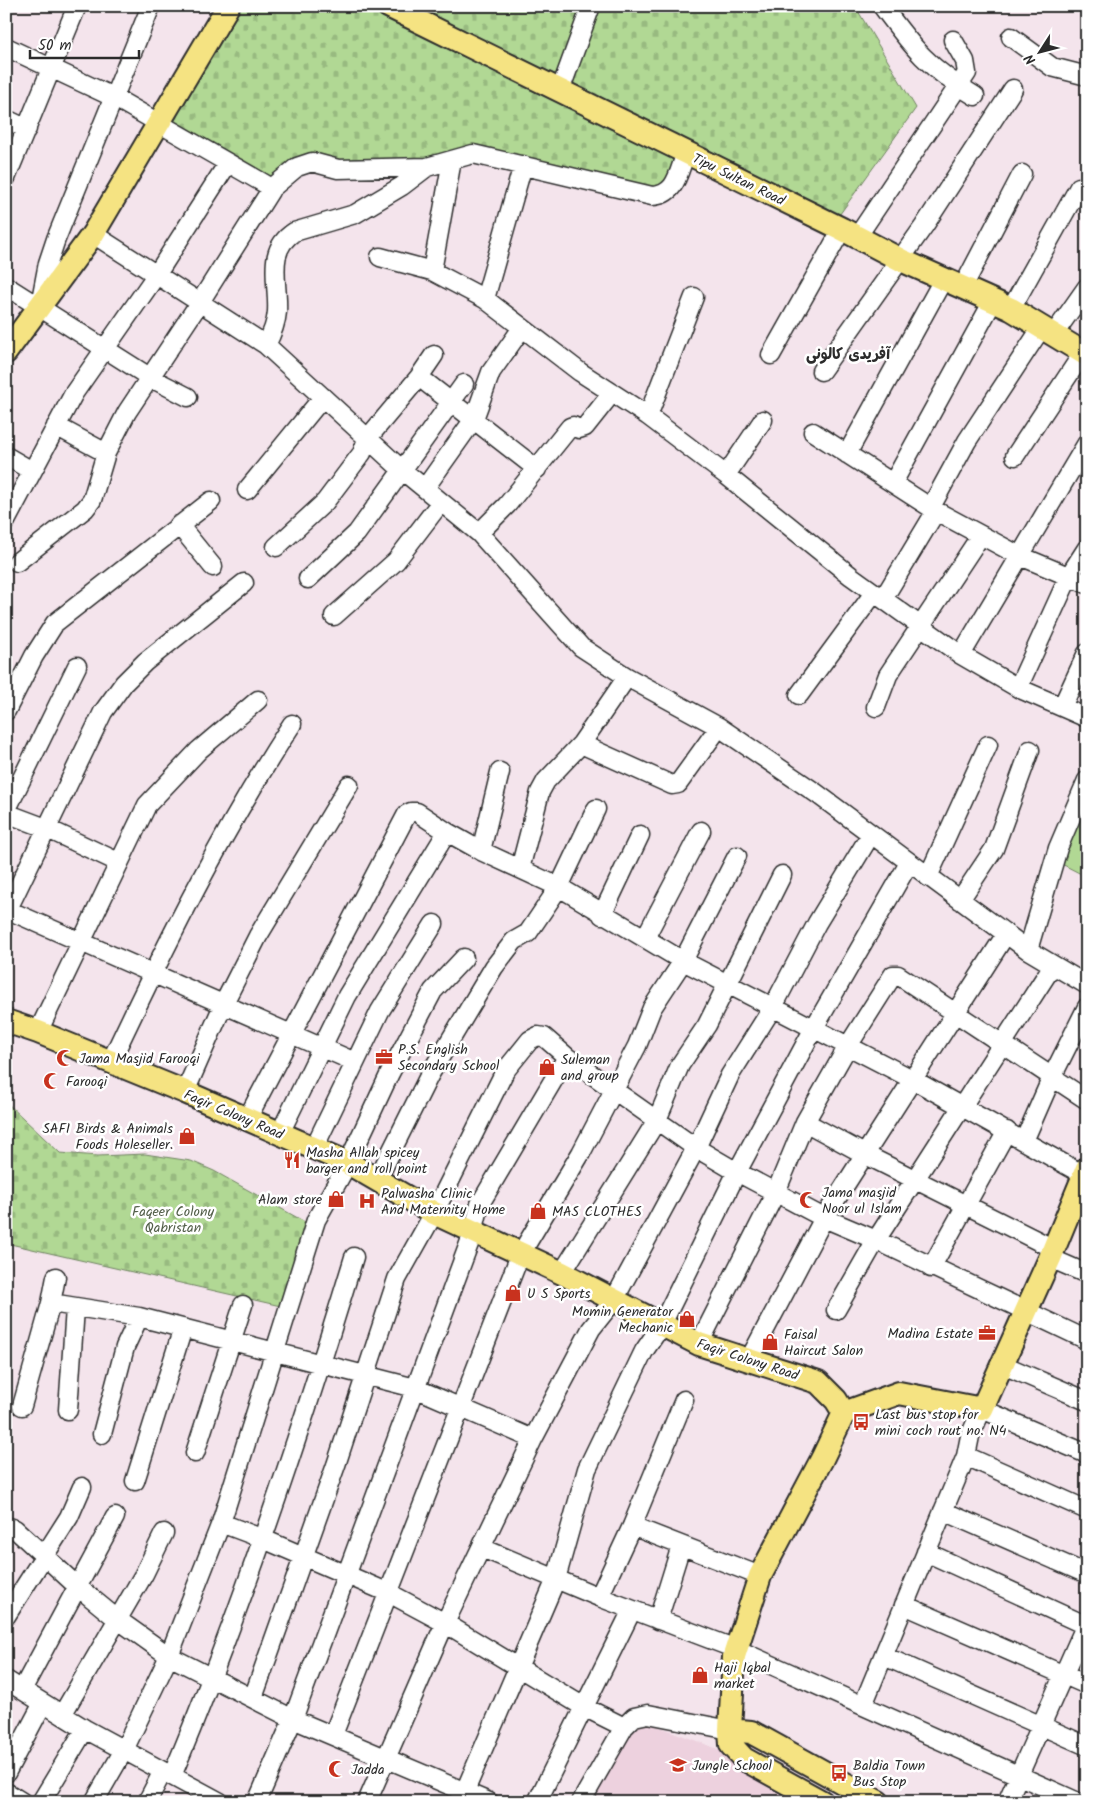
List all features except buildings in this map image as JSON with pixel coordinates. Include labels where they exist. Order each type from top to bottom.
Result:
[{"type":"main road","points":[[6,352],[93,234],[228,6]]},
{"type":"main road","name":"Tipu Sultan Road","points":[[388,6],[901,260],[1002,305],[1085,354]]},
{"type":"main road","name":"Faqir Colony Road","points":[[6,1021],[38,1032],[185,1092],[348,1163],[434,1213],[473,1233],[562,1273],[661,1326],[699,1344],[818,1382],[836,1400],[844,1413]]},
{"type":"main road","points":[[822,1802],[744,1759],[731,1744],[734,1656],[760,1576],[822,1459],[844,1413],[899,1393],[982,1409],[1052,1254],[1080,1205],[1085,1171]]},
{"type":"main road","points":[[730,1730],[751,1732],[878,1802]]},
{"type":"street","points":[[6,178],[77,6]]},
{"type":"street","points":[[40,307],[48,263],[56,239],[151,6]]},
{"type":"street","points":[[560,91],[591,6]]},
{"type":"street","points":[[882,6],[914,50],[927,63],[975,96]]},
{"type":"street","points":[[1012,37],[1052,67],[1087,76]]},
{"type":"street","points":[[771,356],[849,233],[967,73],[967,67],[953,40]]},
{"type":"street","points":[[6,47],[115,98],[272,188]]},
{"type":"street","points":[[821,371],[901,260],[1013,88]]},
{"type":"street","points":[[6,119],[27,129]]},
{"type":"street","points":[[17,562],[92,500],[106,453],[126,412],[200,302],[272,188],[297,167],[312,162],[338,169],[427,167],[473,154],[652,196],[663,195],[672,189],[686,153]]},
{"type":"street","points":[[432,271],[452,160]]},
{"type":"street","points":[[6,521],[56,426],[103,349],[156,274],[228,163]]},
{"type":"street","points":[[485,299],[523,165]]},
{"type":"street","points":[[266,345],[275,328],[277,312],[278,246],[286,237],[294,232],[355,214],[402,186],[427,167]]},
{"type":"street","points":[[847,454],[1022,174]]},
{"type":"street","points":[[893,483],[943,389],[1002,305],[1080,186]]},
{"type":"street","points":[[93,234],[266,345],[402,470],[479,533],[581,647],[627,677],[719,728],[816,793],[1028,950],[1087,985]]},
{"type":"street","points":[[380,257],[432,271],[485,299],[612,393],[648,416],[879,596],[961,655],[1018,688],[1087,718]]},
{"type":"street","points":[[6,286],[150,378],[188,397]]},
{"type":"street","points":[[800,695],[879,596],[934,509],[967,441],[1048,331],[1087,287]]},
{"type":"street","points":[[648,416],[694,297]]},
{"type":"street","points":[[425,488],[474,419],[491,372],[522,328]]},
{"type":"street","points":[[1015,456],[1085,354]]},
{"type":"street","points":[[276,546],[325,502],[362,453],[367,438],[419,377],[434,355]]},
{"type":"street","points":[[419,377],[537,469]]},
{"type":"street","points":[[308,578],[357,533],[453,402],[464,384]]},
{"type":"street","points":[[479,533],[507,505],[570,427],[574,426],[579,429],[585,427],[612,393]]},
{"type":"street","points":[[247,490],[323,397]]},
{"type":"street","points":[[726,475],[763,420]]},
{"type":"street","points":[[56,426],[106,453]]},
{"type":"street","points":[[813,432],[934,509],[1018,555],[1087,584]]},
{"type":"street","points":[[961,655],[1018,555],[1087,442]]},
{"type":"street","points":[[6,456],[32,471]]},
{"type":"street","points":[[6,711],[34,656],[55,623],[210,501]]},
{"type":"street","points":[[334,616],[396,561],[441,502]]},
{"type":"street","points":[[179,525],[213,567]]},
{"type":"street","points":[[876,707],[888,675],[981,535]]},
{"type":"street","points":[[1018,688],[1069,576],[1087,548]]},
{"type":"street","points":[[244,583],[145,662],[124,683],[104,712],[46,828],[7,912],[324,1046],[355,1062]]},
{"type":"street","points":[[1062,707],[1087,653]]},
{"type":"street","points":[[77,666],[6,812],[46,828],[118,862]]},
{"type":"street","points":[[520,869],[540,792],[546,781],[581,744],[627,677]]},
{"type":"street","points":[[38,1032],[147,805],[199,750],[258,700]]},
{"type":"street","points":[[110,1063],[152,974],[214,855],[264,767],[292,724]]},
{"type":"street","points":[[581,744],[672,784],[678,784],[719,728]]},
{"type":"street","points":[[928,877],[988,744]]},
{"type":"street","points":[[960,900],[994,849],[1030,750]]},
{"type":"street","points":[[481,851],[500,772]]},
{"type":"street","points":[[1028,950],[1058,848],[1087,780]]},
{"type":"street","points":[[185,1092],[224,1003],[258,936],[349,785]]},
{"type":"street","points":[[377,1180],[430,1074],[494,967],[514,941],[528,932],[559,887],[596,809]]},
{"type":"street","points":[[247,1119],[407,814],[417,812],[481,851],[559,887],[602,915],[683,961],[912,1079],[1024,1141],[1085,1171]]},
{"type":"street","points":[[645,938],[701,831]]},
{"type":"street","points":[[280,1133],[324,1046],[346,996],[447,832]]},
{"type":"street","points":[[366,1802],[444,1623],[482,1548],[533,1439],[591,1329],[614,1300],[696,1148],[730,1075],[774,1007],[818,923],[871,834]]},
{"type":"street","points":[[602,915],[640,835]]},
{"type":"street","points":[[333,1735],[520,1255],[581,1153],[637,1046],[652,1008],[683,961],[737,856]]},
{"type":"street","points":[[465,1791],[556,1579],[587,1469],[644,1351],[661,1326],[737,1172],[814,1028],[909,863]]},
{"type":"street","points":[[562,1273],[657,1120],[680,1065],[707,1025],[782,875]]},
{"type":"street","points":[[314,1148],[380,1011],[434,924]]},
{"type":"street","points":[[749,1360],[824,1218],[866,1155],[954,1012],[1006,934]]},
{"type":"street","points":[[94,1802],[124,1750],[169,1656],[221,1524],[316,1220],[348,1163],[390,1073],[433,991],[464,958]]},
{"type":"street","points":[[836,1310],[876,1240],[963,1108],[1053,965]]},
{"type":"street","points":[[699,1344],[776,1192],[805,1122],[848,1046],[893,975],[898,975],[1087,1100]]},
{"type":"street","points":[[1024,1141],[1052,1077],[1087,1007]]},
{"type":"street","points":[[253,1698],[366,1375],[397,1279],[434,1213],[505,1071],[530,1040],[538,1036],[544,1037],[567,1057],[696,1148],[737,1172],[824,1218],[876,1240],[931,1268],[1087,1340]]},
{"type":"street","points":[[257,1802],[293,1719],[473,1233],[480,1204],[567,1057]]},
{"type":"street","points":[[805,1122],[966,1206],[1087,1274]]},
{"type":"street","points":[[931,1268],[1007,1131]]},
{"type":"street","points":[[147,1802],[167,1773],[213,1678],[322,1364],[354,1256]]},
{"type":"street","points":[[22,1406],[51,1304],[56,1277]]},
{"type":"street","points":[[51,1304],[139,1317],[416,1388],[533,1439]]},
{"type":"street","points":[[195,1453],[243,1305]]},
{"type":"street","points":[[68,1410],[75,1308]]},
{"type":"street","points":[[102,1434],[125,1348],[139,1317]]},
{"type":"street","points":[[135,1481],[183,1328]]},
{"type":"street","points":[[1001,1364],[1087,1401]]},
{"type":"street","points":[[599,1597],[632,1526],[684,1400]]},
{"type":"street","points":[[862,1705],[966,1456],[970,1436],[982,1409],[1087,1454]]},
{"type":"street","points":[[966,1456],[1087,1510]]},
{"type":"street","points":[[6,1616],[69,1517],[82,1487]]},
{"type":"street","points":[[943,1511],[1087,1574]]},
{"type":"street","points":[[22,1690],[115,1518]]},
{"type":"street","points":[[221,1524],[261,1538],[303,1558],[389,1593],[444,1623],[584,1707],[624,1727]]},
{"type":"street","points":[[6,1526],[15,1529],[78,1587],[117,1619],[169,1656],[293,1719],[387,1757],[489,1802]]},
{"type":"street","points":[[632,1526],[760,1576]]},
{"type":"street","points":[[62,1715],[144,1574],[164,1533]]},
{"type":"street","points":[[658,1620],[681,1546]]},
{"type":"street","points":[[482,1548],[599,1597],[736,1650],[1078,1802]]},
{"type":"street","points":[[926,1552],[1086,1624],[1007,1802]]},
{"type":"street","points":[[904,1605],[1087,1685]]},
{"type":"street","points":[[536,1802],[632,1610]]},
{"type":"street","points":[[884,1656],[1087,1746]]},
{"type":"street","points":[[6,1680],[85,1729],[220,1802]]},
{"type":"street","points":[[6,1773],[43,1703]]},
{"type":"street","points":[[581,1802],[624,1727],[634,1717],[648,1714],[730,1730]]},
{"type":"street","points":[[40,1802],[85,1729]]},
{"type":"street","points":[[6,1792],[22,1802]]},
{"type":"shaded area","name":"Jungle School","points":[[634,1717],[744,1759],[822,1802],[581,1802]]},
{"type":"green space","points":[[227,6],[283,6],[293,12],[296,6],[855,6],[916,108],[832,225],[686,158],[673,191],[473,155],[426,168],[311,163],[270,189],[157,126]]},
{"type":"green space","points":[[1087,780],[1087,877],[1054,860]]},
{"type":"green space","name":"Faqeer Colony Qabristan","points":[[6,1102],[60,1153],[98,1156],[145,1154],[191,1161],[214,1171],[305,1222],[285,1307],[6,1243]]},
{"type":"place","name":"P.S. English Secondary School","points":[[384,1057]]},
{"type":"place","name":"Jama Masjid Farooqi","points":[[65,1058]]},
{"type":"place","name":"Suleman and group","points":[[547,1067]]},
{"type":"place","name":"Farooqi","points":[[52,1081]]},
{"type":"place","name":"SAFI Birds & Animals Foods Holeseller.","points":[[187,1136]]},
{"type":"place","name":"Masha Allah spicey barger and roll point","points":[[292,1160]]},
{"type":"place","name":"Alam store","points":[[336,1199]]},
{"type":"place","name":"Jama masjid Noor ul Islam","points":[[808,1200]]},
{"type":"place","name":"Palwasha Clinic And Maternity Home","points":[[367,1201]]},
{"type":"place","name":"MAS CLOTHES","points":[[538,1211]]},
{"type":"place","name":"U S Sports","points":[[513,1293]]},
{"type":"place","name":"Momin Generator Mechanic","points":[[687,1319]]},
{"type":"place","name":"Madina Estate","points":[[987,1333]]},
{"type":"place","name":"Faisal Haircut Salon","points":[[770,1342]]},
{"type":"place","name":"Last bus stop for mini coch rout no. N4","points":[[861,1422]]},
{"type":"place","name":"Haji Iqbal market","points":[[700,1675]]},
{"type":"place","name":"Jungle School","points":[[678,1765]]},
{"type":"place","name":"Jadda","points":[[337,1769]]},
{"type":"place","name":"Baldia Town Bus Stop","points":[[839,1773]]},
{"type":"district","name":"آفریدی کالونی","points":[[848,354]]}]
